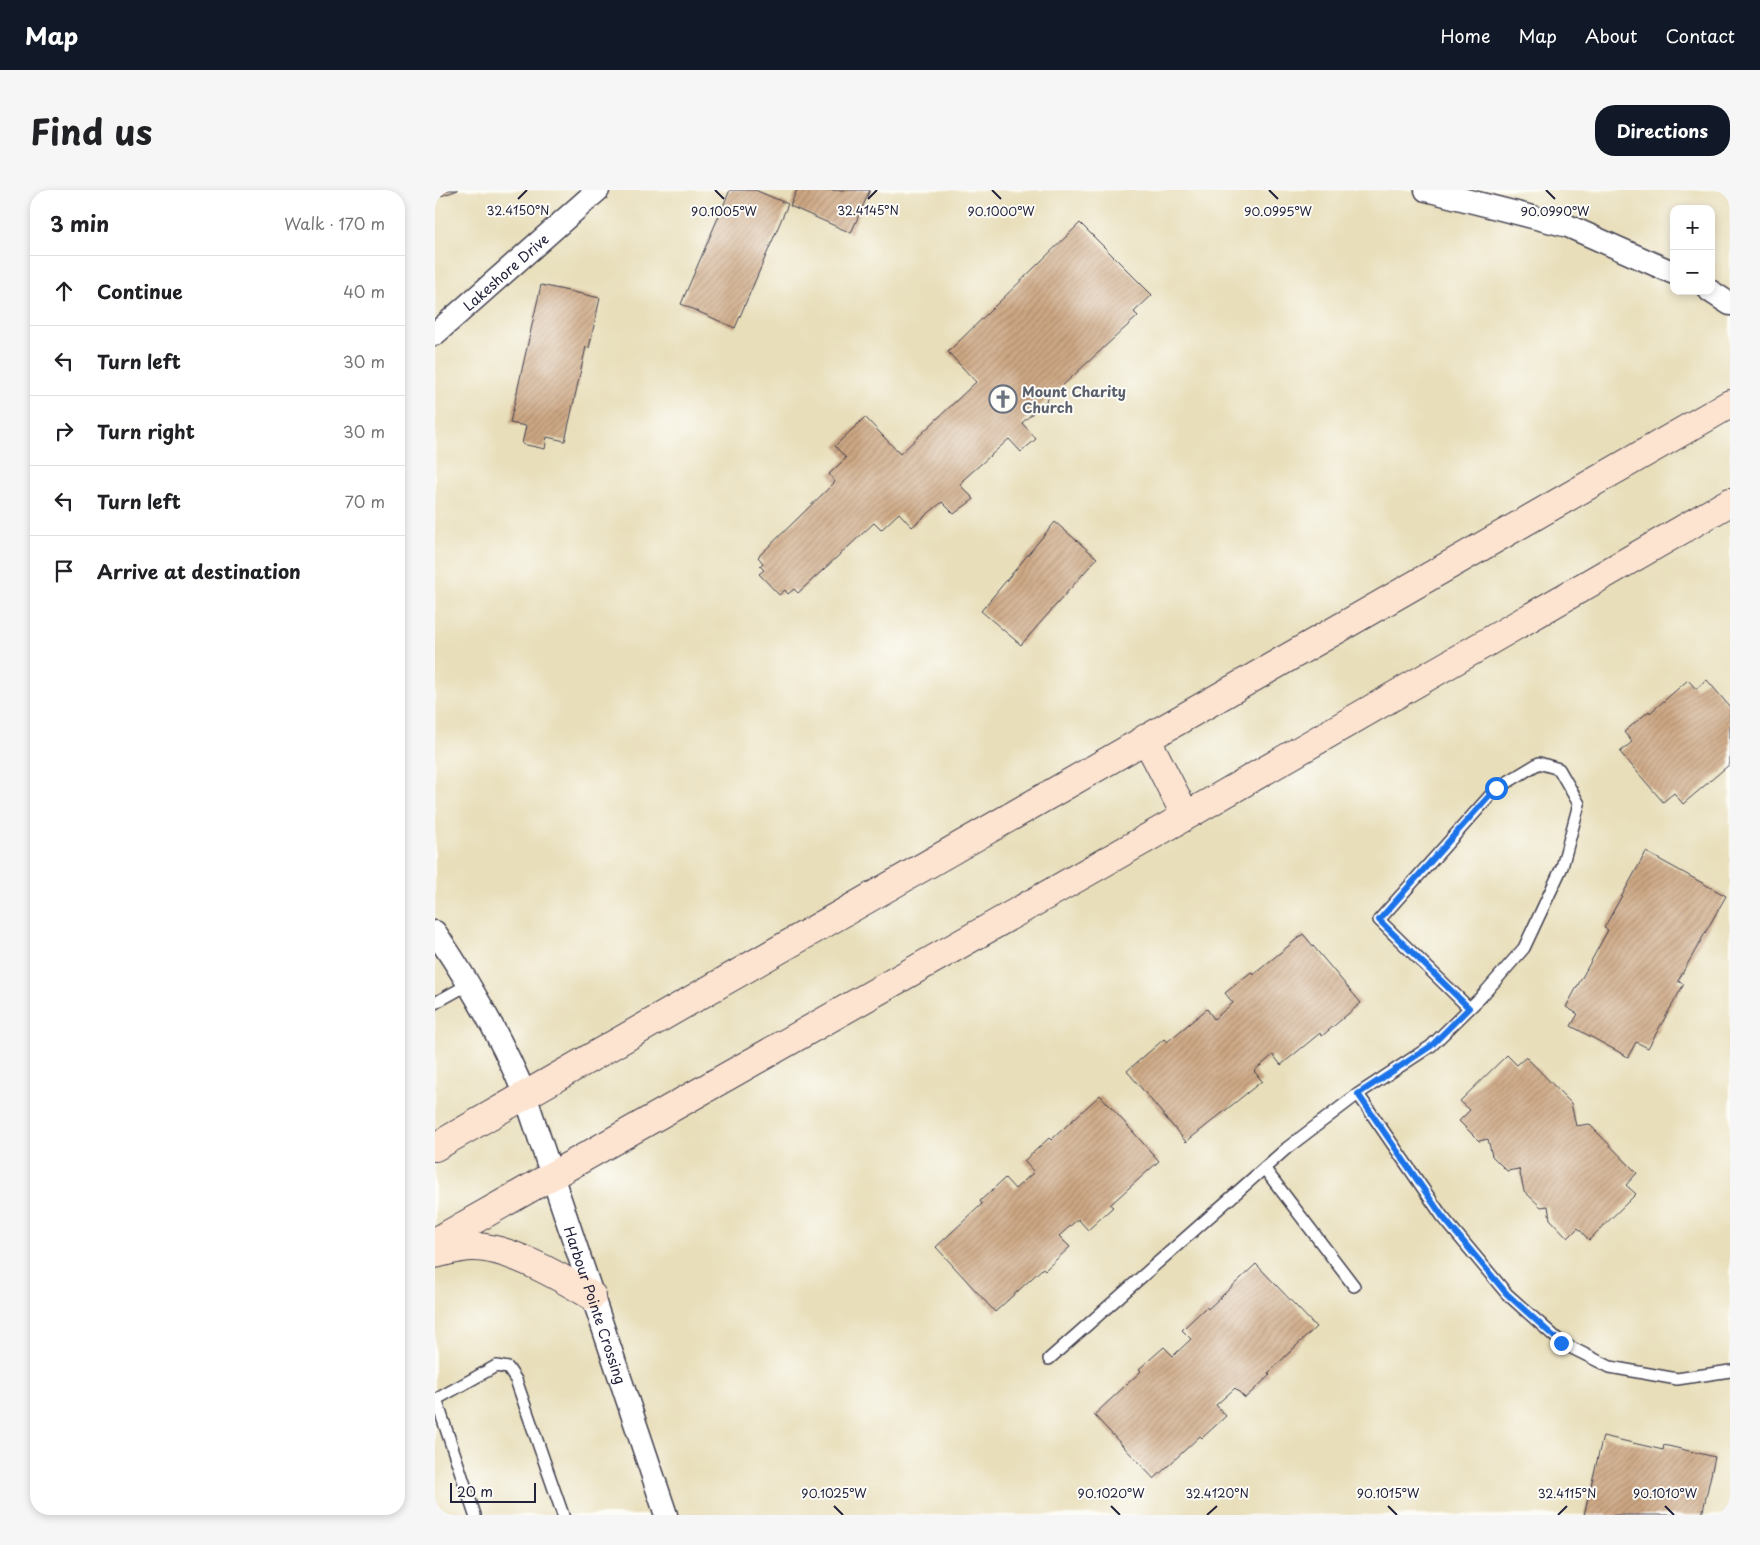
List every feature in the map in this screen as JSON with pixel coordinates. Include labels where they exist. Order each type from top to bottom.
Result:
[{"type":"main road","points":[[435,1147],[1730,404]]},
{"type":"main road","points":[[435,1242],[1186,816],[1730,502]]},
{"type":"main road","points":[[1147,738],[1186,816]]},
{"type":"main road","points":[[435,1254],[473,1247],[491,1249],[537,1265],[592,1296]]},
{"type":"street","name":"Lakeshore Drive","points":[[435,334],[598,190]]},
{"type":"street","points":[[1426,190],[1568,226],[1670,271]]},
{"type":"street","points":[[1715,294],[1730,304]]},
{"type":"street","name":"Harbour Pointe Crossing","points":[[435,932],[469,984],[511,1061],[525,1095],[592,1296],[660,1513]]},
{"type":"lane","points":[[1049,1359],[1287,1148],[1358,1094],[1431,1046],[1469,1008],[1524,948],[1562,866],[1579,804],[1559,769],[1539,762],[1496,788],[1379,920],[1469,1008]]},
{"type":"lane","points":[[435,1003],[469,984]]},
{"type":"lane","points":[[1358,1094],[1442,1216],[1507,1294],[1561,1343],[1610,1367],[1677,1379],[1730,1371]]},
{"type":"lane","points":[[1264,1168],[1354,1286]]},
{"type":"lane","points":[[475,1515],[435,1399],[496,1366],[508,1368],[516,1380],[563,1515]]},
{"type":"building","points":[[435,190],[458,190],[435,198]]},
{"type":"building","points":[[730,190],[755,190],[788,204],[735,328],[681,304]]},
{"type":"building","points":[[797,190],[870,190],[851,233],[790,206]]},
{"type":"building","name":"Mount Charity Church","points":[[1080,223],[1152,295],[1134,312],[1138,316],[1022,423],[1036,439],[1021,452],[1009,439],[963,480],[960,485],[974,499],[954,514],[942,502],[912,527],[899,513],[881,530],[874,523],[798,593],[794,589],[788,594],[785,590],[779,595],[759,574],[764,570],[760,566],[763,563],[758,557],[835,482],[829,474],[846,458],[835,446],[865,417],[900,454],[976,382],[948,352]]},
{"type":"building","points":[[541,285],[600,298],[589,348],[586,347],[565,441],[547,437],[545,449],[522,444],[526,426],[510,423]]},
{"type":"building","points":[[1055,522],[1097,558],[1021,645],[981,611]]},
{"type":"building","points":[[1688,680],[1696,689],[1707,680],[1730,707],[1730,764],[1683,804],[1674,793],[1663,802],[1620,752],[1632,742],[1624,732],[1649,711],[1650,713]]},
{"type":"building","points":[[1646,852],[1726,896],[1678,981],[1684,984],[1648,1048],[1636,1042],[1628,1057],[1571,1026],[1578,1014],[1566,1007],[1608,930],[1604,928]]},
{"type":"building","points":[[1303,934],[1361,1003],[1322,1036],[1320,1033],[1281,1065],[1273,1055],[1254,1071],[1262,1081],[1186,1142],[1127,1071],[1164,1039],[1167,1042],[1207,1009],[1214,1019],[1233,1003],[1225,993],[1251,972],[1253,975]]},
{"type":"building","points":[[1507,1055],[1517,1065],[1526,1057],[1571,1103],[1576,1126],[1589,1124],[1637,1173],[1626,1185],[1636,1194],[1589,1240],[1578,1228],[1568,1238],[1550,1219],[1548,1206],[1541,1207],[1524,1191],[1519,1169],[1507,1171],[1492,1156],[1488,1139],[1479,1141],[1459,1121],[1470,1110],[1460,1101]]},
{"type":"building","points":[[1100,1095],[1159,1161],[1110,1205],[1113,1207],[1088,1230],[1078,1219],[1059,1236],[1070,1247],[1045,1270],[1043,1268],[995,1312],[936,1247],[982,1204],[980,1201],[1005,1178],[1015,1189],[1034,1172],[1024,1161],[1049,1138],[1051,1140]]},
{"type":"building","points":[[1256,1264],[1316,1327],[1245,1398],[1235,1388],[1216,1405],[1226,1416],[1202,1438],[1200,1436],[1154,1479],[1094,1415],[1141,1371],[1139,1369],[1164,1347],[1173,1356],[1191,1339],[1182,1330],[1206,1307],[1208,1309]]},
{"type":"building","points":[[1603,1436],[1663,1450],[1664,1445],[1715,1457],[1702,1515],[1584,1515]]},
{"type":"place","name":"Mount Charity Church","points":[[1003,399]]},
{"type":"route","points":[[1496,788],[1379,920],[1469,1008],[1431,1046],[1358,1094],[1442,1216],[1507,1294],[1561,1343]]}]
